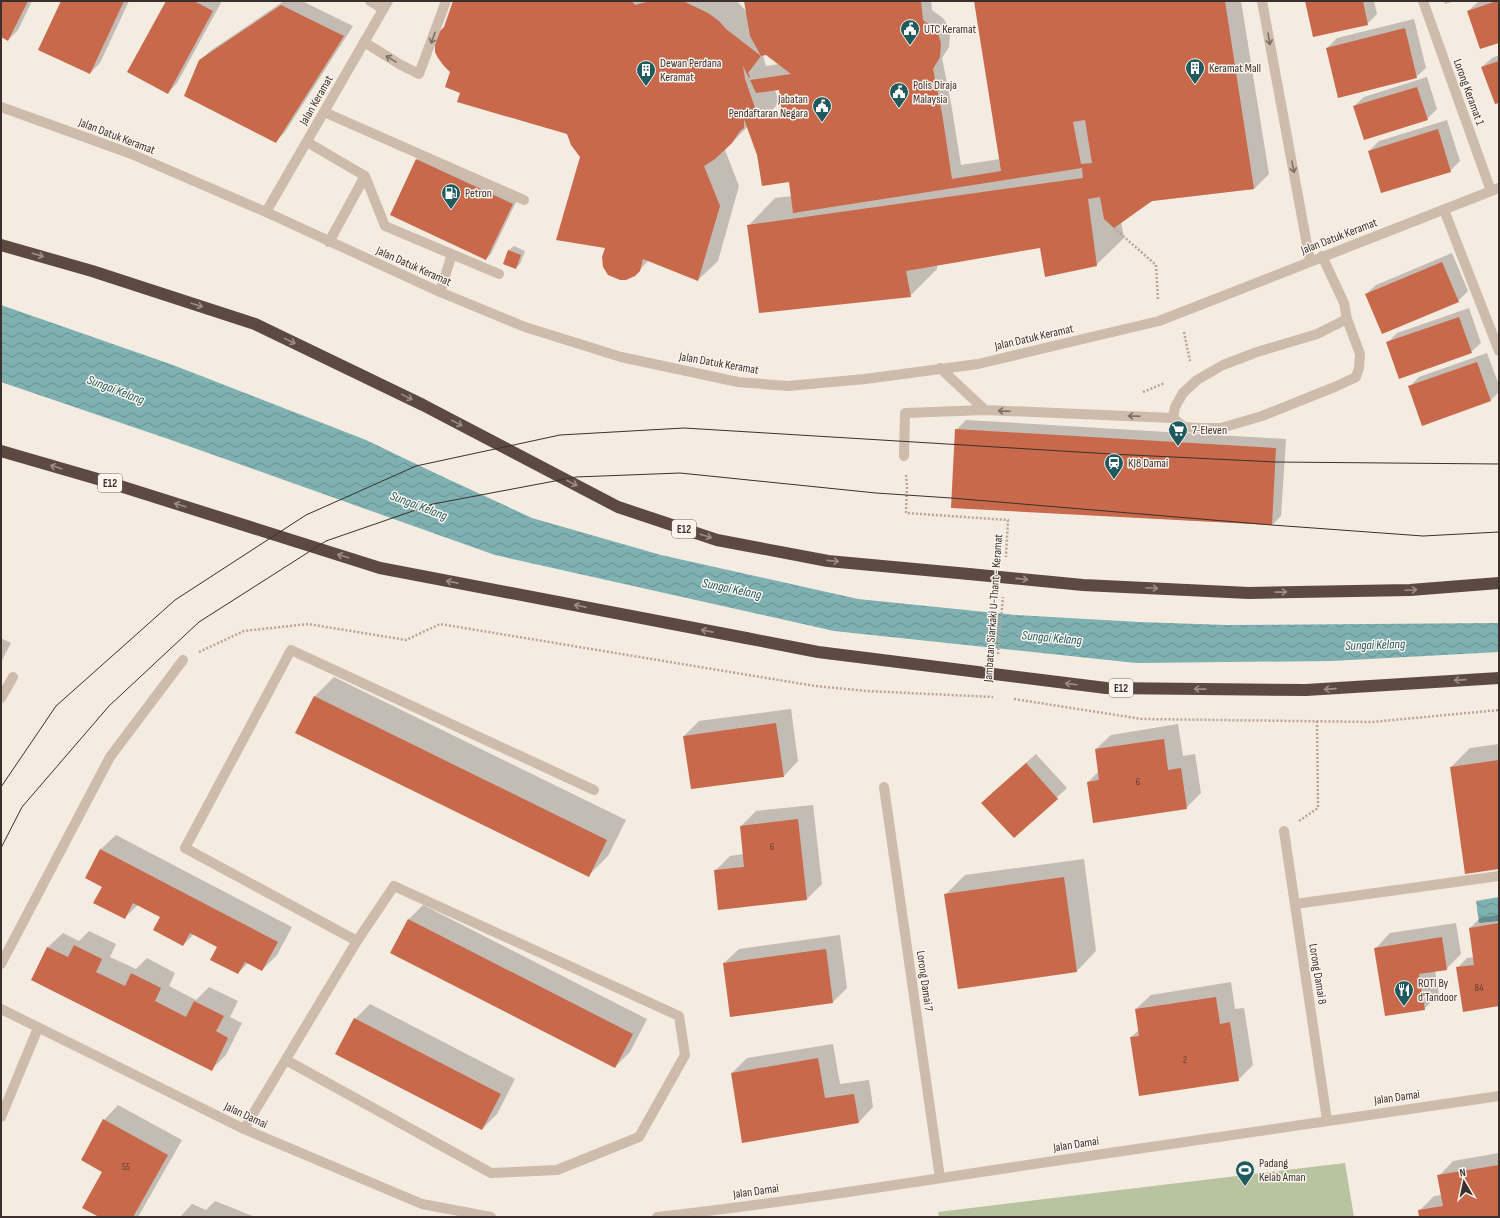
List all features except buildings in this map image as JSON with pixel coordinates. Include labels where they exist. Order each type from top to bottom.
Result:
[{"type":"highway","name":"E12","points":[[1,244],[92,271],[255,324],[423,405],[618,507],[717,540],[828,561],[1083,585],[1249,593],[1410,590],[1499,583]]},
{"type":"highway","name":"E12","points":[[1,450],[380,568],[818,652],[1106,688],[1306,690],[1499,678]]},
{"type":"street","points":[[370,1],[386,5]]},
{"type":"street","points":[[364,42],[401,65],[419,74],[446,1]]},
{"type":"street","points":[[1262,1],[1310,261]]},
{"type":"street","name":"Lorong Keramat 1","points":[[1423,1],[1495,190]]},
{"type":"street","name":"Jalan Keramat","points":[[266,212],[386,5]]},
{"type":"street","name":"Jalan Datuk Keramat","points":[[1,107],[129,154],[266,212],[440,292],[525,327],[621,358],[738,382],[788,386],[865,379],[978,364],[1159,321],[1322,256],[1495,190]]},
{"type":"street","points":[[324,112],[524,200]]},
{"type":"street","points":[[307,142],[365,176],[385,226],[498,274]]},
{"type":"street","points":[[329,242],[365,176]]},
{"type":"street","points":[[1444,210],[1499,350]]},
{"type":"street","points":[[440,292],[452,254]]},
{"type":"street","points":[[904,456],[905,413],[985,410],[1173,418],[1184,427],[1221,428],[1262,416],[1356,377],[1359,368],[1360,354],[1347,319],[1344,303],[1322,256]]},
{"type":"street","points":[[1173,418],[1175,407],[1183,392],[1197,380],[1223,365],[1257,352],[1317,334],[1347,319]]},
{"type":"street","points":[[940,368],[985,410]]},
{"type":"street","points":[[357,941],[185,848],[291,650],[594,790]]},
{"type":"street","points":[[1,964],[110,757],[183,660]]},
{"type":"street","points":[[1,698],[13,677]]},
{"type":"street","name":"Lorong Damai 7","points":[[884,787],[940,1178]]},
{"type":"street","name":"Lorong Damai 8","points":[[1284,831],[1327,1120]]},
{"type":"street","points":[[1295,904],[1499,876]]},
{"type":"street","points":[[244,1129],[357,941],[394,886],[679,1016],[685,1055],[639,1137],[557,1170],[491,1173],[286,1060]]},
{"type":"street","name":"Jalan Damai","points":[[1,1008],[38,1028],[244,1129],[422,1204],[491,1217]]},
{"type":"street","points":[[1,1117],[38,1028]]},
{"type":"street","name":"Jalan Damai","points":[[657,1217],[705,1214],[1327,1120],[1499,1096]]},
{"type":"path","points":[[1114,228],[1156,265],[1159,321]]},
{"type":"path","points":[[1180,312],[1191,365]]},
{"type":"path","name":"Jambatan Siarkaki U-Thant - Keramat","points":[[907,486],[906,513],[1008,520],[1006,559]]},
{"type":"path","name":"Jambatan Siarkaki U-Thant - Keramat","points":[[998,658],[1003,589]]},
{"type":"path","points":[[183,660],[244,631],[308,624],[406,640],[440,624],[815,686],[867,691],[995,697]]},
{"type":"path","points":[[1011,699],[1142,718],[1372,722],[1499,710]]},
{"type":"path","points":[[1284,831],[1318,808],[1317,721]]},
{"type":"green space","name":"Padang Kelab Aman","points":[[1345,1163],[1354,1217],[939,1217],[938,1212]]},
{"type":"water","name":"Sungai Kelang","points":[[1,305],[173,365],[366,440],[532,518],[661,555],[858,599],[1015,615],[1226,625],[1499,623],[1499,652],[1332,661],[1136,663],[834,631],[495,555],[177,442],[1,382]]},
{"type":"water","points":[[1499,897],[1499,921],[1479,923],[1476,901]]},
{"type":"tram line","points":[[1,787],[56,706],[175,600],[306,515],[416,466],[560,435],[684,428],[1111,454],[1276,462],[1499,464]]},
{"type":"tram line","points":[[1,848],[22,807],[109,706],[199,622],[326,541],[433,504],[576,477],[680,473],[876,493],[1423,536],[1499,532]]},
{"type":"place","name":"UTC Keramat","points":[[910,46]]},
{"type":"place","name":"Keramat Mall","points":[[1195,85]]},
{"type":"place","name":"Dewan Perdana Keramat","points":[[646,87]]},
{"type":"place","name":"Polis Diraja Malaysia","points":[[899,109]]},
{"type":"place","name":"Jabatan Pendaftaran Negara","points":[[822,123]]},
{"type":"place","name":"Petron","points":[[451,210]]},
{"type":"place","name":"7-Eleven","points":[[1178,447]]},
{"type":"place","name":"KJ8 Damai","points":[[1114,480]]},
{"type":"place","name":"ROTI By d'Tandoor","points":[[1404,1007]]},
{"type":"place","name":"Padang Kelab Aman","points":[[1245,1187]]}]
